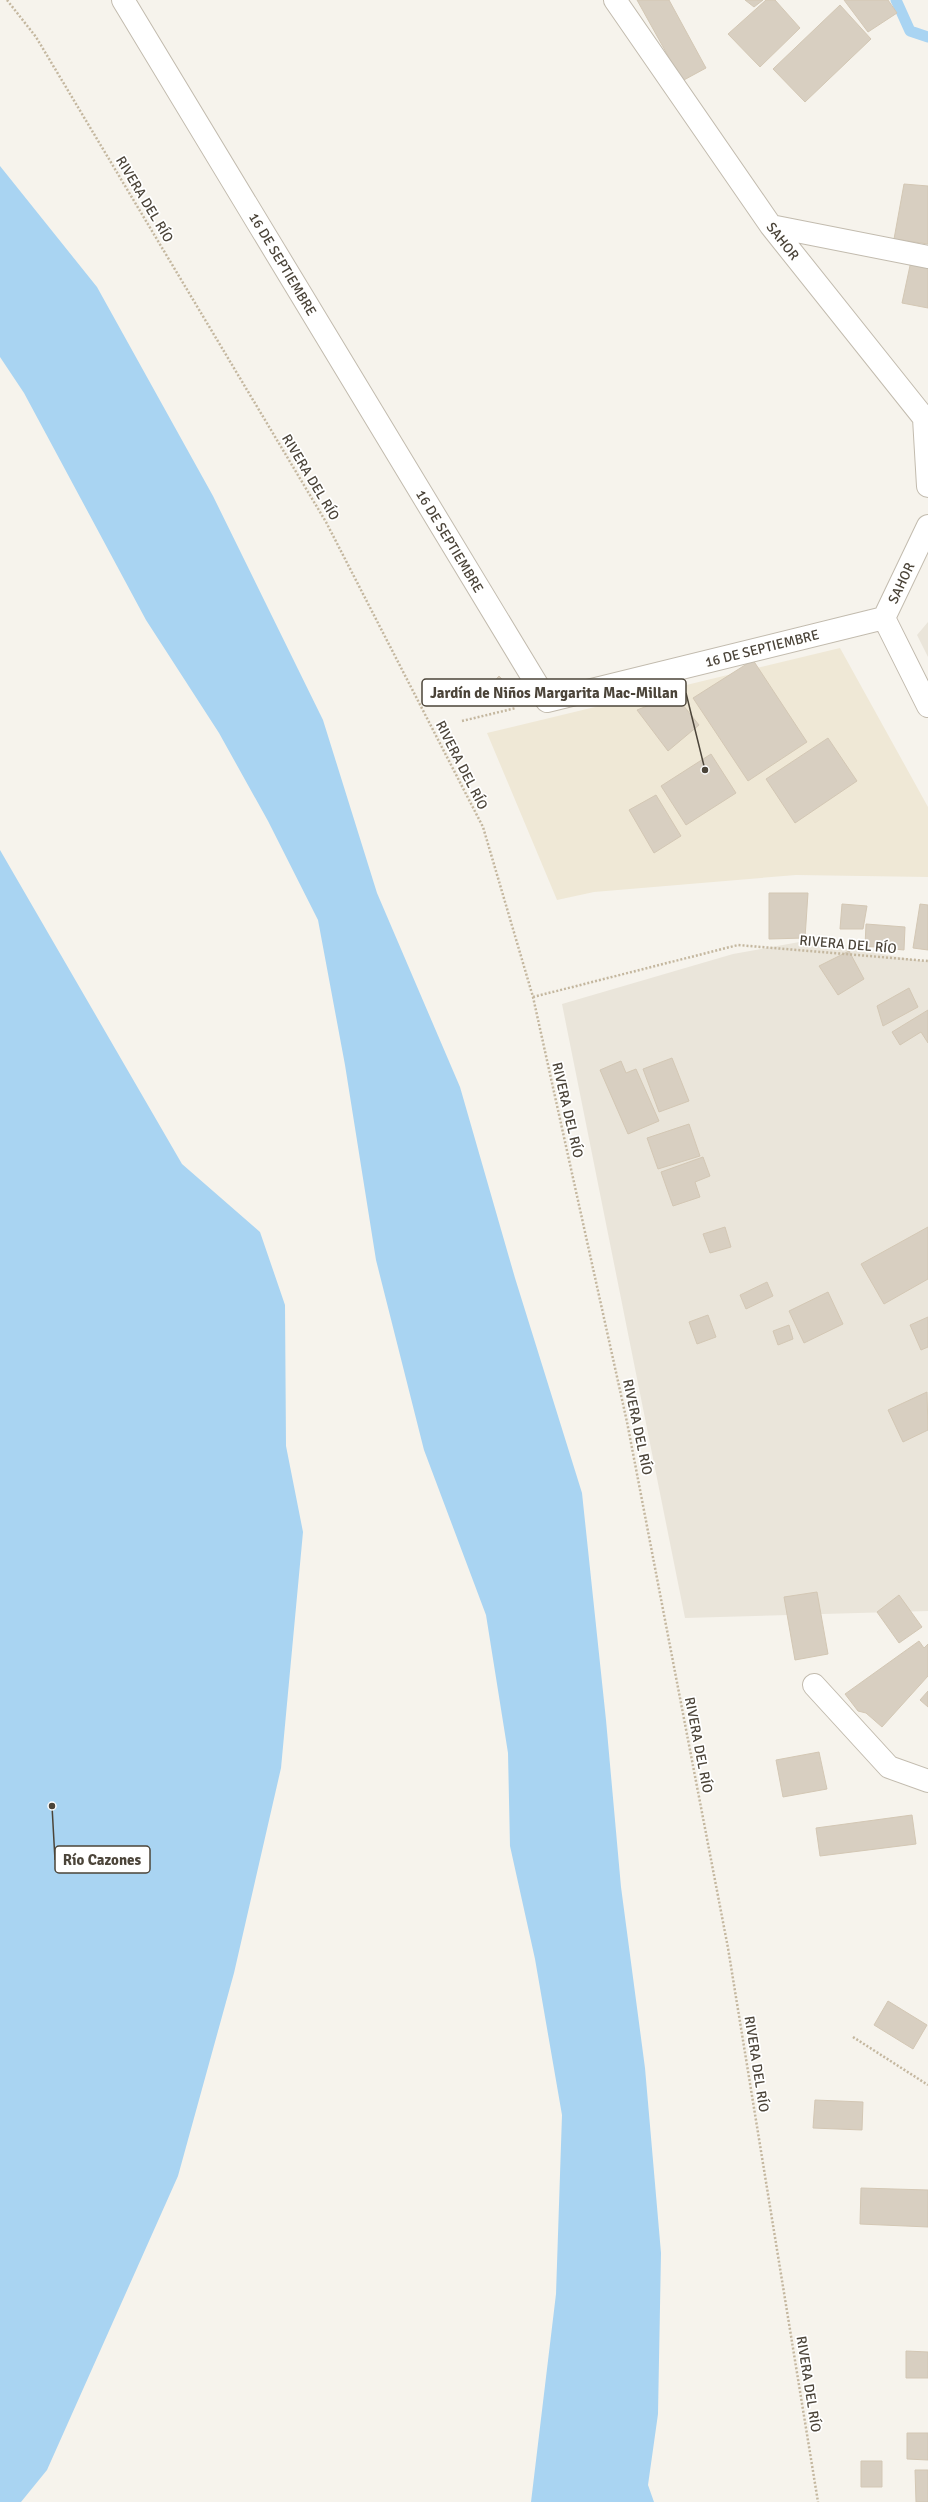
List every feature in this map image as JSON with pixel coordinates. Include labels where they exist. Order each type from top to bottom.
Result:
[{"type":"street","name":"16 DE SEPTIEMBRE","points":[[123,0],[547,701],[884,618]]},
{"type":"street","name":"SAHOR","points":[[615,0],[771,226],[924,418],[928,486]]},
{"type":"street","points":[[771,226],[928,257]]},
{"type":"street","name":"SAHOR","points":[[884,618],[928,526]]},
{"type":"street","points":[[884,618],[928,706]]},
{"type":"street","points":[[814,1685],[889,1767],[928,1781]]},
{"type":"path","name":"RIVERA DEL RÍO","points":[[7,0],[36,37],[326,522],[483,827],[533,997],[627,1422],[728,1948],[818,2502]]},
{"type":"path","points":[[462,721],[547,701]]},
{"type":"path","name":"RIVERA DEL RÍO","points":[[533,997],[738,945],[928,961]]},
{"type":"path","points":[[853,2037],[928,2085]]},
{"type":"shaded area","points":[[928,622],[928,657],[917,635]]},
{"type":"shaded area","points":[[840,648],[928,807],[928,877],[796,875],[594,892],[557,900],[487,733]]},
{"type":"shaded area","points":[[805,941],[928,962],[928,1611],[685,1618],[562,1004],[733,954]]},
{"type":"water","points":[[0,166],[97,287],[213,496],[323,720],[377,893],[460,1087],[515,1278],[582,1493],[606,1720],[621,1887],[645,2068],[661,2253],[658,2414],[648,2485],[654,2502],[531,2502],[556,2294],[562,2115],[535,1959],[510,1846],[508,1753],[486,1615],[424,1450],[376,1260],[345,1065],[318,920],[268,821],[219,733],[146,620],[24,393],[0,357]]},
{"type":"water","points":[[0,850],[182,1164],[260,1232],[285,1305],[286,1446],[303,1532],[281,1768],[234,1973],[178,2176],[47,2470],[21,2502],[0,2502]]},
{"type":"building","points":[[637,0],[669,0],[706,68],[682,81]]},
{"type":"building","points":[[745,0],[763,0],[754,7]]},
{"type":"building","points":[[766,0],[775,0],[800,28],[760,67],[728,34]]},
{"type":"building","points":[[844,0],[888,0],[897,13],[868,32]]},
{"type":"building","points":[[840,5],[871,39],[805,102],[773,69]]},
{"type":"building","points":[[904,184],[928,186],[928,244],[894,239]]},
{"type":"building","points":[[911,261],[928,264],[928,308],[902,303]]},
{"type":"building","points":[[753,660],[807,742],[748,781],[693,698]]},
{"type":"building","points":[[499,676],[508,685],[496,698],[487,689]]},
{"type":"building","points":[[675,695],[699,725],[668,751],[637,710]]},
{"type":"building","points":[[828,738],[857,781],[795,823],[766,779]]},
{"type":"building","points":[[711,754],[736,793],[686,825],[661,786]]},
{"type":"building","points":[[656,795],[681,836],[654,853],[629,810]]},
{"type":"building","points":[[769,893],[808,893],[805,938],[769,939]]},
{"type":"building","points":[[842,904],[867,906],[863,929],[840,929]]},
{"type":"building","points":[[920,904],[928,905],[928,950],[913,948]]},
{"type":"building","points":[[866,924],[905,927],[904,950],[865,946]]},
{"type":"building","points":[[849,951],[864,979],[838,995],[819,966]]},
{"type":"building","points":[[909,988],[918,1007],[883,1026],[877,1006]]},
{"type":"building","points":[[928,1010],[928,1043],[921,1032],[900,1045],[892,1032]]},
{"type":"building","points":[[672,1058],[689,1101],[659,1112],[643,1069]]},
{"type":"building","points":[[621,1061],[626,1073],[636,1069],[659,1121],[628,1134],[600,1070]]},
{"type":"building","points":[[689,1124],[700,1156],[658,1169],[647,1138]]},
{"type":"building","points":[[703,1157],[710,1176],[695,1182],[700,1197],[673,1206],[661,1172]]},
{"type":"building","points":[[725,1227],[731,1247],[710,1253],[703,1234]]},
{"type":"building","points":[[928,1227],[928,1279],[884,1304],[861,1264]]},
{"type":"building","points":[[767,1282],[773,1296],[746,1309],[740,1295]]},
{"type":"building","points":[[828,1292],[843,1324],[804,1343],[789,1311]]},
{"type":"building","points":[[708,1315],[716,1337],[697,1344],[689,1322]]},
{"type":"building","points":[[928,1317],[928,1347],[921,1350],[910,1325]]},
{"type":"building","points":[[789,1325],[793,1339],[778,1345],[773,1331]]},
{"type":"building","points":[[927,1392],[928,1430],[903,1442],[888,1410]]},
{"type":"building","points":[[817,1592],[828,1654],[795,1660],[784,1597]]},
{"type":"building","points":[[899,1595],[922,1627],[899,1643],[877,1612]]},
{"type":"building","points":[[919,1641],[924,1648],[928,1644],[928,1676],[882,1727],[866,1713],[858,1711],[845,1694]]},
{"type":"building","points":[[928,1691],[928,1707],[920,1700]]},
{"type":"building","points":[[819,1752],[827,1789],[783,1797],[776,1760]]},
{"type":"building","points":[[912,1815],[916,1844],[820,1856],[816,1828]]},
{"type":"building","points":[[888,2001],[927,2025],[913,2049],[874,2025]]},
{"type":"building","points":[[815,2100],[863,2102],[862,2130],[813,2128]]},
{"type":"building","points":[[861,2188],[928,2190],[928,2227],[860,2224]]},
{"type":"building","points":[[906,2351],[928,2352],[928,2378],[906,2378]]},
{"type":"building","points":[[907,2433],[928,2433],[928,2460],[907,2459]]},
{"type":"building","points":[[861,2461],[882,2461],[882,2487],[861,2487]]},
{"type":"building","points":[[915,2470],[928,2470],[928,2502],[916,2502]]},
{"type":"waterway","points":[[896,0],[910,31],[928,37]]},
{"type":"place","name":"Jardín de Niños Margarita Mac-Millan","points":[[705,770]]},
{"type":"place","name":"Río Cazones","points":[[52,1806]]}]
